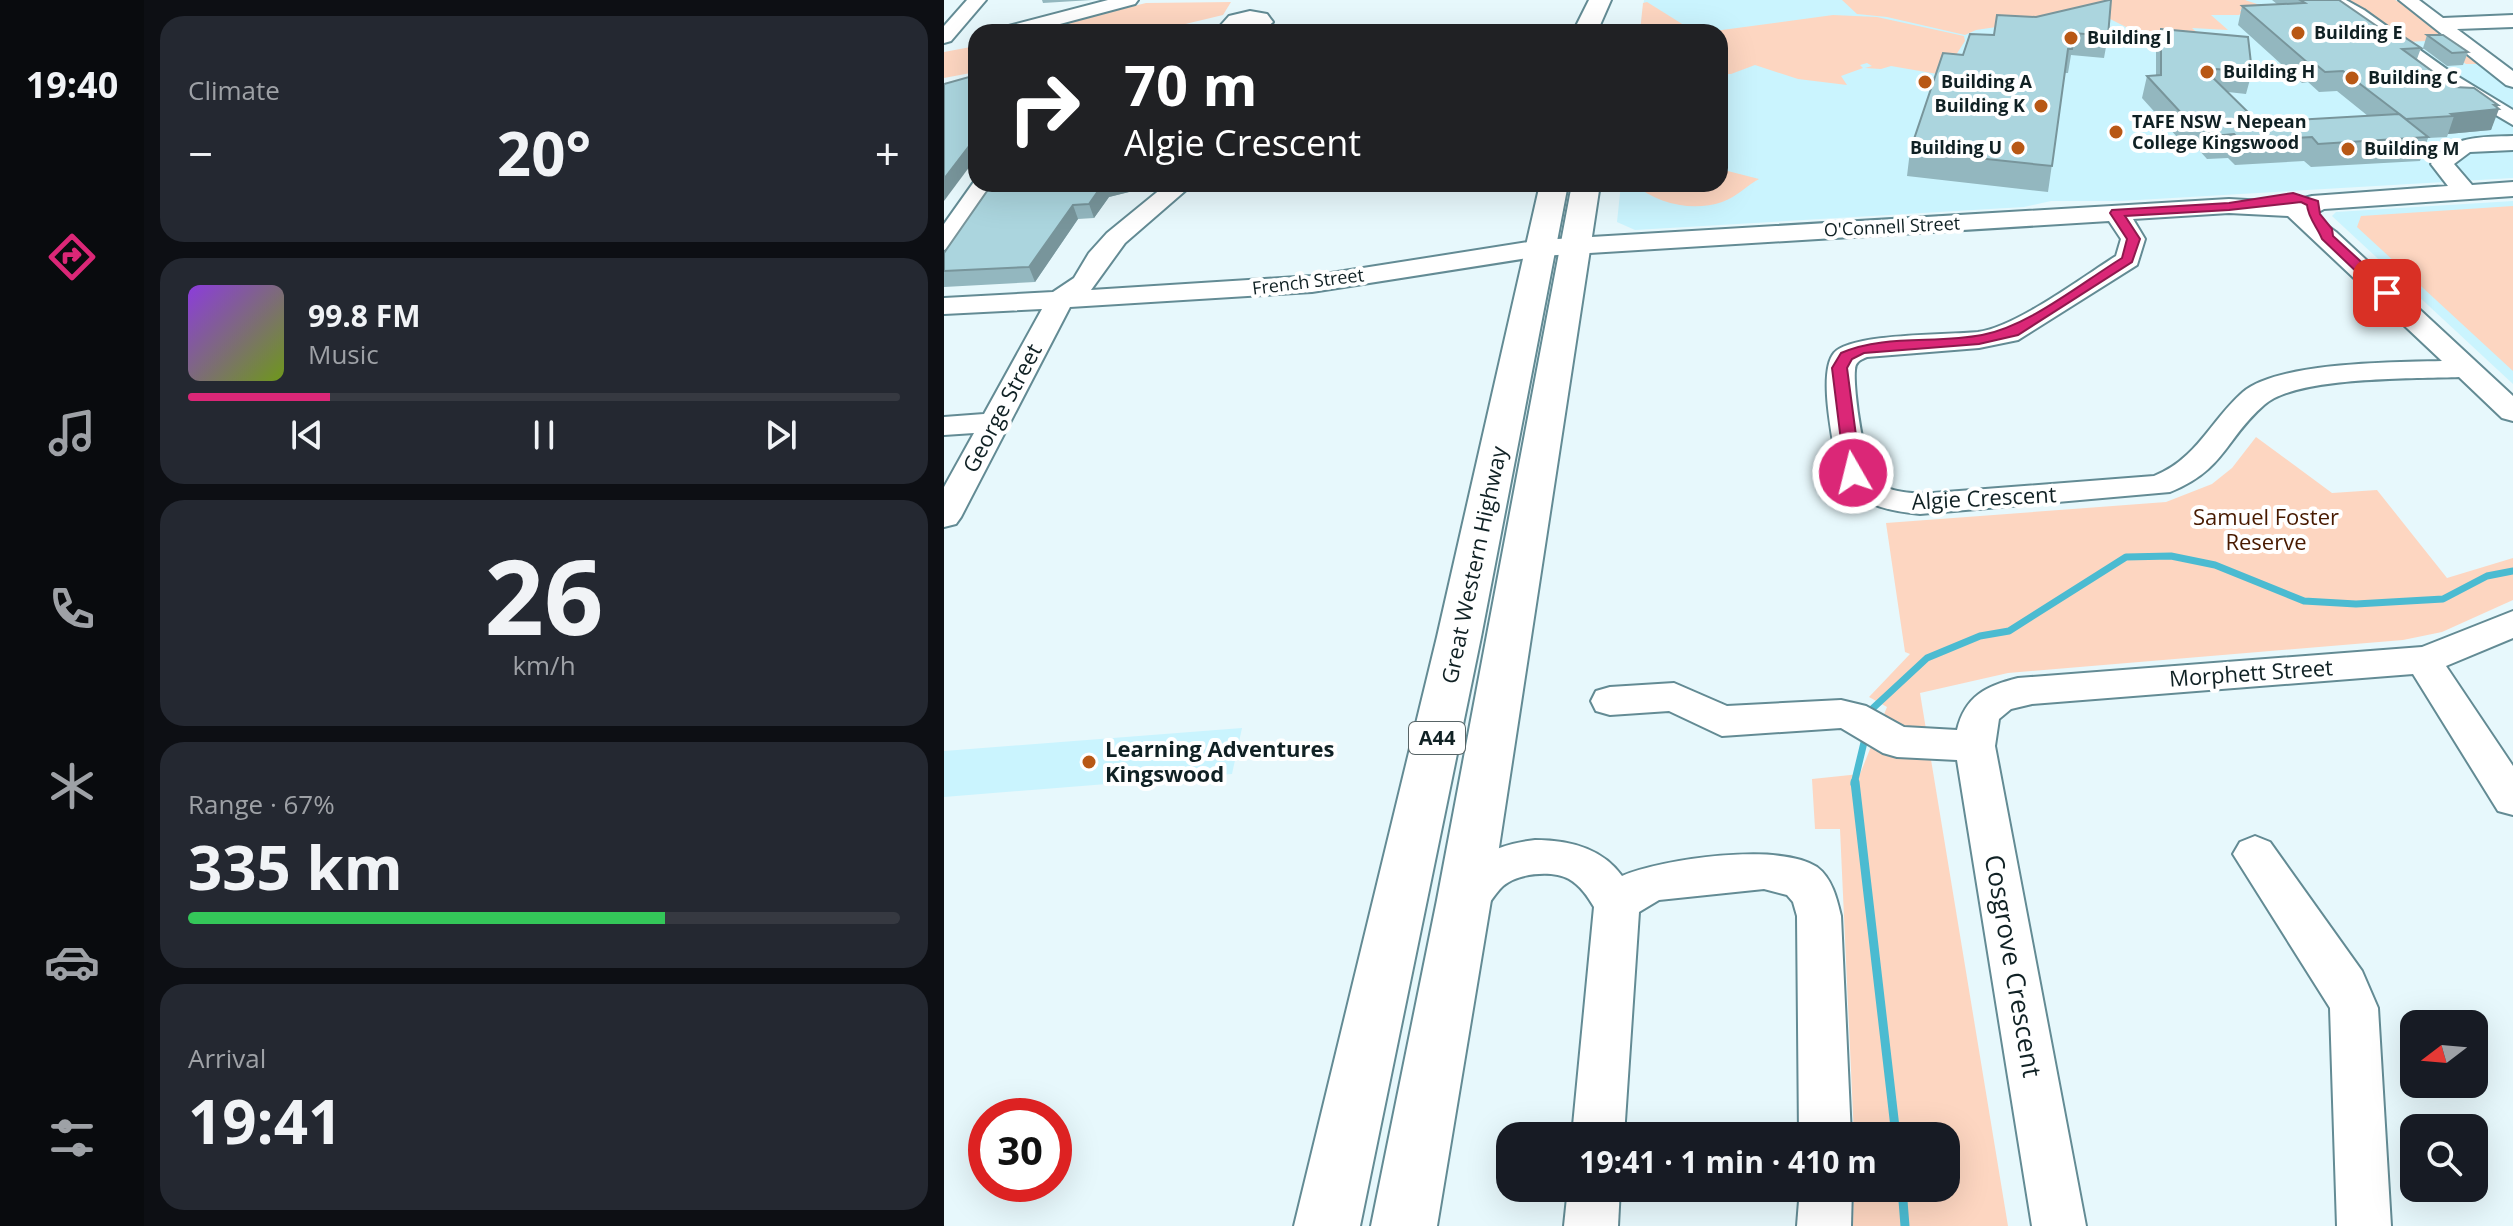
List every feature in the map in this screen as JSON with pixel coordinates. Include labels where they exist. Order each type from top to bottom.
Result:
[{"type":"highway","name":"Great Western Highway","points":[[1404,1226],[1464,900],[1557,247],[1554,192]]},
{"type":"highway","name":"Great Western Highway","points":[[1327,1226],[1454,659],[1557,247],[1582,192]]},
{"type":"street","points":[[944,37],[951,20],[977,0]]},
{"type":"street","points":[[2333,0],[2364,17],[2445,77],[2513,119]]},
{"type":"street","points":[[2408,0],[2512,80]]},
{"type":"street","points":[[1037,24],[1122,1]]},
{"type":"street","points":[[2439,24],[2513,21]]},
{"type":"street","points":[[2465,192],[2446,172],[2442,164],[2445,158],[2457,148],[2513,143]]},
{"type":"street","name":"O'Connell Street","points":[[1557,247],[2229,206],[2299,205],[2513,189]]},
{"type":"street","points":[[944,242],[978,192]]},
{"type":"street","points":[[1064,296],[1072,271],[1089,245],[1153,192]]},
{"type":"street","points":[[1064,296],[1084,283],[1098,258],[1116,238],[1171,192]]},
{"type":"street","points":[[2299,205],[2312,229],[2327,237],[2513,412]]},
{"type":"street","name":"Algie Crescent","points":[[2117,213],[2133,239],[2128,260],[2013,332],[1979,340],[1861,349],[1846,356],[1840,368],[1851,466],[1862,486],[1887,499],[1920,504],[2146,487],[2172,481],[2201,462],[2258,394],[2277,385],[2467,368]]},
{"type":"street","name":"French Street","points":[[944,306],[1064,296],[1312,284],[1557,247]]},
{"type":"street","name":"George Street","points":[[944,517],[1064,296]]},
{"type":"street","points":[[944,426],[994,423]]},
{"type":"street","name":"Morphett Street","points":[[1969,733],[1999,698],[2032,690],[2423,660],[2460,648],[2513,623]]},
{"type":"street","points":[[2423,660],[2513,799]]},
{"type":"street","points":[[1610,701],[1674,697],[1722,721],[1836,714],[1852,716],[1897,742],[1969,733]]},
{"type":"street","name":"Cosgrove Crescent","points":[[1969,733],[2059,1226]]},
{"type":"street","points":[[2255,854],[2345,986],[2354,1008],[2364,1226]]},
{"type":"street","points":[[1464,900],[1497,866],[1517,860],[1543,858],[1572,860],[1594,873],[1617,904],[1599,1122]]},
{"type":"street","points":[[1617,904],[1628,894],[1654,882],[1764,871],[1801,880],[1814,895],[1819,916],[1825,1122]]},
{"type":"street","points":[[1591,1226],[1593,1202]]},
{"type":"street","points":[[1824,1226],[1825,1202]]},
{"type":"shaded area","name":"TAFE NSW - Nepean College Kingswood","points":[[1644,0],[2404,0],[2513,87],[2513,178],[2121,201],[2051,201],[2024,207],[1635,230],[1617,222],[1620,192],[1728,192],[1728,24],[1641,24]]},
{"type":"shaded area","points":[[2513,201],[2513,384],[2332,216],[2336,212]]},
{"type":"shaded area","name":"Learning Adventures Kingswood","points":[[1242,728],[1232,774],[944,797],[944,751]]},
{"type":"green space","points":[[1842,0],[2245,0],[2263,6],[2240,10],[2242,13],[2239,15],[2211,15],[2228,30],[2192,28],[2201,36],[2130,29],[2102,15],[2003,26],[1965,35],[1887,17],[1857,14]]},
{"type":"green space","points":[[2339,0],[2395,0],[2410,7],[2480,64],[2466,64],[2440,46],[2426,41],[2406,42]]},
{"type":"green space","points":[[1231,2],[1223,15],[1185,24],[1061,24],[1146,3]]},
{"type":"green space","points":[[1647,2],[1682,24],[1641,24],[1643,3]]},
{"type":"green space","points":[[1833,15],[1877,17],[1964,36],[1965,41],[1943,75],[1891,66],[1865,68],[1872,66],[1867,63],[1860,65],[1863,68],[1841,76],[1847,85],[1798,79],[1755,65],[1728,74],[1728,29]]},
{"type":"green space","points":[[968,48],[968,74],[944,78],[944,52]]},
{"type":"green space","points":[[1728,171],[1759,179],[1727,200],[1711,205],[1687,206],[1645,192],[1728,192]]},
{"type":"green space","points":[[2513,206],[2513,371],[2357,227],[2361,216]]},
{"type":"green space","name":"Samuel Foster Reserve","points":[[2256,437],[2332,493],[2377,490],[2447,578],[2513,558],[2513,600],[2442,632],[2403,640],[2008,673],[1920,693],[2008,1226],[1853,1226],[1854,1202],[1960,1202],[1960,1122],[1853,1122],[1840,829],[1815,829],[1812,779],[1860,774],[1887,707],[1869,697],[1910,654],[1905,652],[1886,523],[2166,502],[2212,484],[2232,468]]},
{"type":"building","points":[[2111,0],[2108,36],[2074,33],[2072,49],[2068,49],[2052,166],[1910,151],[1943,53],[1963,55],[1970,34],[1994,35],[1997,15],[2036,17]]},
{"type":"building","points":[[2300,0],[2339,0],[2384,31],[2395,31],[2421,48],[2402,49],[2454,87],[2474,88],[2498,105],[2494,105],[2499,109],[2406,119],[2343,71],[2325,72],[2314,63],[2308,63],[2242,6],[2305,3]]},
{"type":"building","points":[[2161,29],[2248,37],[2252,72],[2203,68],[2258,122],[2399,114],[2428,137],[2318,144],[2312,137],[2241,141],[2234,134],[2213,136],[2194,115],[2183,115],[2147,76],[2161,75]]},
{"type":"building","points":[[2427,35],[2443,35],[2468,52],[2452,53]]},
{"type":"building","points":[[968,77],[968,148],[944,179],[944,84]]},
{"type":"building","points":[[986,192],[1097,192],[1089,204],[1073,205],[1029,267],[944,271],[944,253]]},
{"type":"waterway","points":[[1870,718],[1872,709],[1927,658],[1980,636],[2009,631],[2126,557],[2171,556],[2215,565],[2304,601],[2356,604],[2443,599],[2487,576],[2513,571]]},
{"type":"waterway","points":[[1854,784],[1866,734]]},
{"type":"waterway","points":[[1855,782],[1894,1122]]},
{"type":"waterway","points":[[1903,1202],[1905,1226]]},
{"type":"place","name":"Building E","points":[[2298,33]]},
{"type":"place","name":"Building I","points":[[2071,38]]},
{"type":"place","name":"Building H","points":[[2207,72]]},
{"type":"place","name":"Building C","points":[[2352,78]]},
{"type":"place","name":"Building A","points":[[1925,82]]},
{"type":"place","name":"Building K","points":[[2041,106]]},
{"type":"place","name":"TAFE NSW - Nepean College Kingswood","points":[[2116,132]]},
{"type":"place","name":"Building U","points":[[2018,148]]},
{"type":"place","name":"Building M","points":[[2348,149]]},
{"type":"place","name":"Learning Adventures Kingswood","points":[[1089,762]]},
{"type":"route","points":[[1853,473],[1840,368],[1846,356],[1861,349],[1979,340],[2013,332],[2128,260],[2133,239],[2117,213],[2229,206],[2293,197],[2304,199],[2313,204],[2314,214],[2326,229],[2327,237],[2387,293]]}]
